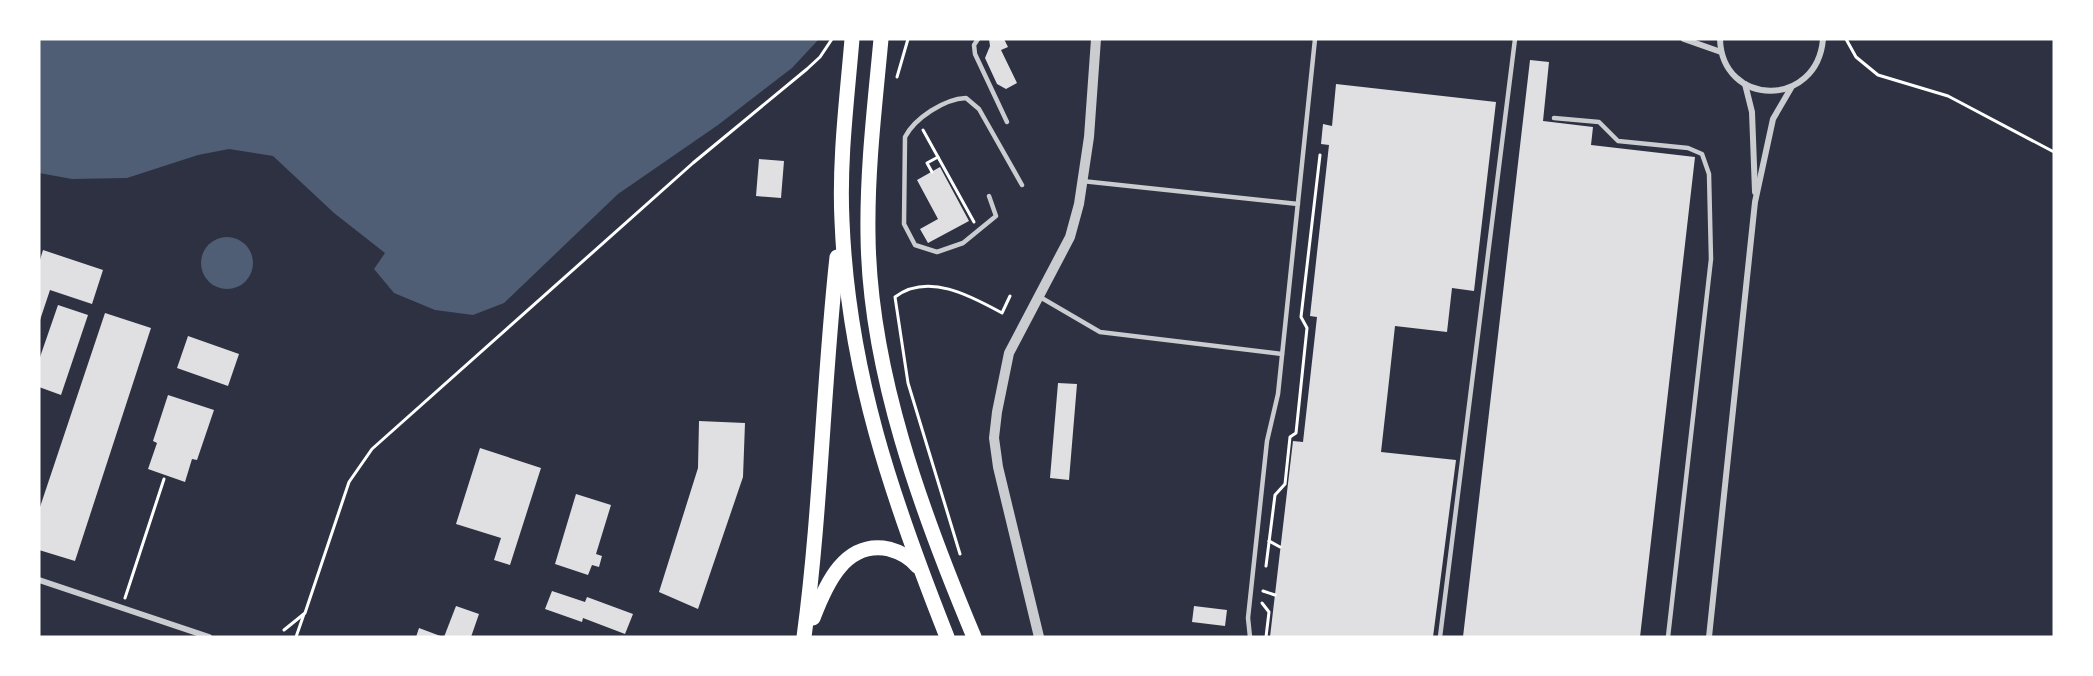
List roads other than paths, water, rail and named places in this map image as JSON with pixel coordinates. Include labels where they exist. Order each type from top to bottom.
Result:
[{"type":"main road","points":[[804,637],[814,566],[829,326],[841,218],[844,138],[852,39]]},
{"type":"main road","points":[[881,39],[869,175],[868,236],[882,357],[896,416],[921,495],[948,576],[974,637]]},
{"type":"main road","points":[[841,218],[847,297],[872,426],[920,570],[947,637]]},
{"type":"main road","points":[[804,637],[824,590],[847,558],[864,550],[881,548],[898,551],[913,560],[920,570]]},
{"type":"street","points":[[1039,637],[1004,499],[994,438],[1009,353],[1070,237],[1082,181],[1092,115],[1096,39]]},
{"type":"street","points":[[1684,39],[1721,52]]},
{"type":"street","points":[[1720,39],[1721,52],[1730,70],[1745,84],[1768,91],[1791,88]]},
{"type":"street","points":[[1708,637],[1755,202],[1773,119],[1791,88],[1812,72],[1819,61],[1823,39]]},
{"type":"street","points":[[1745,84],[1752,112],[1755,202]]},
{"type":"street","points":[[39,580],[209,637]]},
{"type":"lane","points":[[978,39],[974,45],[975,54],[1007,123]]},
{"type":"lane","points":[[1250,637],[1248,618],[1265,460],[1278,394],[1315,39]]},
{"type":"lane","points":[[1440,637],[1515,39]]},
{"type":"lane","points":[[989,196],[996,216],[963,243],[937,252],[915,245],[904,224],[905,137],[918,121],[954,99],[966,98],[979,109],[1022,185]]},
{"type":"lane","points":[[1554,117],[1599,122],[1618,141],[1688,148],[1702,154],[1709,174],[1712,259],[1668,637]]},
{"type":"lane","points":[[1082,181],[1298,204]]},
{"type":"lane","points":[[1040,297],[1100,332],[1282,354]]},
{"type":"water","points":[[39,39],[819,39],[792,68],[718,125],[618,194],[504,303],[473,315],[435,310],[394,293],[374,269],[385,253],[334,213],[273,156],[229,149],[198,155],[127,178],[72,179],[39,173]]},
{"type":"water","points":[[222,237],[232,237],[246,244],[253,263],[246,282],[232,289],[222,289],[212,285],[205,278],[201,268],[201,258],[205,248],[212,241]]}]
